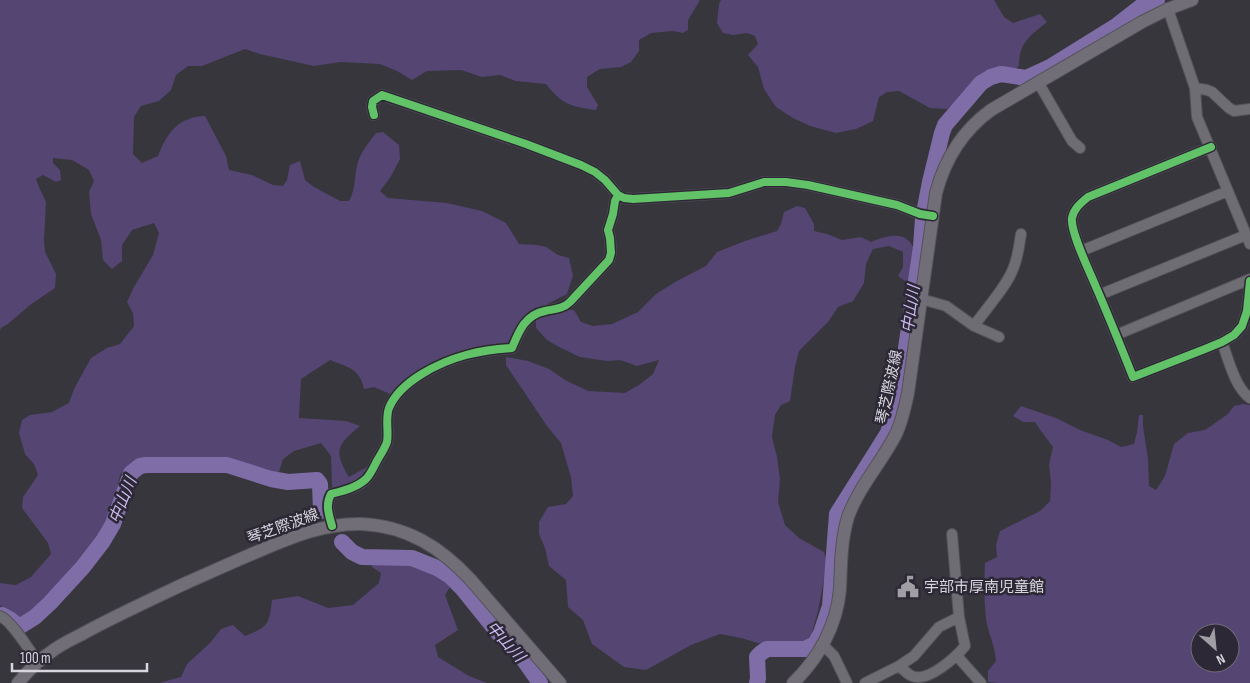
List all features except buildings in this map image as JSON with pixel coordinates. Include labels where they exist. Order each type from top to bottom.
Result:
[{"type":"main road","name":"琴芝際波線","points":[[794,683],[817,656],[830,629],[840,590],[843,544],[849,516],[863,487],[890,446],[903,414],[908,394],[921,299],[926,215],[948,160],[960,139],[982,116],[991,110],[1142,22],[1192,0]]},
{"type":"main road","name":"琴芝際波線","points":[[18,683],[38,662],[63,644],[172,589],[295,537],[332,526],[363,524],[405,532],[432,546],[456,565],[560,683]]},
{"type":"street","points":[[1099,295],[1248,240],[1197,117],[1195,88],[1168,9]]},
{"type":"street","points":[[1038,82],[1072,141],[1080,148]]},
{"type":"street","points":[[1195,88],[1212,92],[1234,111],[1250,109]]},
{"type":"street","points":[[374,115],[372,107],[374,101],[382,96],[526,144],[581,165],[595,172],[618,195],[624,198],[729,193],[764,182],[786,182],[808,185],[897,205],[926,215]]},
{"type":"street","points":[[1116,335],[1250,280],[1247,311],[1242,326],[1234,335],[1222,342],[1133,377],[1081,251],[1072,226],[1072,218],[1078,204],[1088,197],[1211,147]]},
{"type":"street","points":[[1081,251],[1228,191]]},
{"type":"street","points":[[332,526],[328,512],[331,494],[348,489],[367,478],[387,442],[387,415],[400,390],[419,376],[457,358],[492,350],[512,348],[517,334],[525,322],[532,316],[557,309],[570,302],[609,260],[611,253],[608,230],[618,195]]},
{"type":"street","points":[[974,326],[1009,278],[1018,254],[1021,234]]},
{"type":"street","points":[[921,299],[946,306],[974,326],[999,337]]},
{"type":"street","points":[[1222,342],[1230,369],[1246,395],[1250,398]]},
{"type":"street","points":[[899,666],[912,676],[920,677],[930,674],[957,656],[965,646],[959,617],[952,534]]},
{"type":"street","points":[[0,616],[10,623],[38,662]]},
{"type":"street","points":[[865,683],[899,666],[914,656],[939,627],[959,617]]},
{"type":"street","points":[[823,644],[834,656],[847,683]]},
{"type":"street","points":[[957,656],[981,683]]},
{"type":"shaded area","points":[[0,0],[700,0],[688,20],[688,30],[683,33],[673,31],[651,33],[639,40],[639,51],[631,62],[621,67],[600,69],[587,77],[587,87],[598,105],[596,110],[574,106],[562,100],[546,84],[516,81],[500,75],[482,77],[461,70],[427,71],[412,80],[380,64],[340,62],[314,66],[245,49],[202,66],[188,66],[176,75],[171,90],[159,101],[141,106],[134,117],[133,154],[142,163],[158,156],[165,140],[181,123],[188,119],[205,116],[226,156],[229,170],[252,175],[273,185],[283,186],[287,180],[290,165],[300,161],[305,180],[340,201],[349,201],[361,155],[376,133],[383,132],[399,145],[400,159],[390,178],[380,191],[388,198],[447,203],[482,211],[506,223],[519,244],[546,247],[558,255],[569,258],[573,276],[567,294],[528,314],[516,326],[507,344],[409,380],[390,394],[374,387],[364,389],[356,372],[330,360],[301,379],[299,418],[346,421],[360,426],[346,438],[340,448],[339,454],[349,477],[367,467],[378,469],[341,494],[332,486],[331,456],[321,443],[294,451],[283,459],[279,472],[264,473],[235,463],[162,459],[140,460],[126,467],[120,475],[114,506],[104,528],[88,554],[49,596],[23,618],[11,615],[0,605],[0,583],[16,585],[31,577],[51,554],[48,543],[22,508],[23,497],[38,475],[34,464],[25,454],[19,433],[22,420],[30,415],[52,412],[69,403],[74,389],[91,358],[107,348],[120,344],[134,326],[133,313],[127,302],[153,255],[159,233],[154,223],[132,230],[122,245],[122,261],[112,269],[103,260],[101,240],[91,214],[89,192],[94,181],[89,170],[72,160],[53,158],[53,163],[60,170],[61,180],[56,182],[43,175],[36,179],[46,202],[45,252],[56,274],[55,288],[30,305],[1,328],[0,331]]},
{"type":"shaded area","points":[[721,0],[994,0],[1004,17],[1013,23],[1040,14],[1047,22],[1023,45],[1019,66],[1012,71],[994,71],[976,81],[956,103],[947,109],[930,108],[899,91],[887,92],[879,97],[873,121],[856,129],[836,133],[810,126],[776,107],[764,89],[758,67],[748,55],[758,44],[755,36],[747,33],[733,35],[723,33],[717,23]]},
{"type":"shaded area","points":[[797,206],[805,208],[814,224],[814,231],[842,240],[861,237],[871,242],[886,237],[900,236],[911,243],[916,259],[910,303],[905,302],[905,281],[898,276],[903,267],[903,252],[889,246],[873,249],[866,264],[864,283],[853,301],[838,307],[828,322],[799,351],[790,401],[781,405],[775,415],[772,437],[780,479],[778,502],[785,525],[799,538],[824,552],[827,563],[811,636],[801,645],[791,646],[765,645],[720,634],[691,645],[646,670],[624,667],[592,644],[583,620],[568,607],[566,580],[549,566],[545,548],[539,534],[539,522],[548,507],[566,504],[573,496],[571,477],[561,443],[547,426],[506,365],[506,357],[528,361],[549,369],[565,380],[588,391],[625,393],[653,374],[659,360],[637,366],[620,360],[607,361],[580,357],[547,340],[536,328],[536,319],[574,310],[581,322],[593,326],[612,324],[638,312],[656,294],[706,266],[717,252],[777,231],[784,212]]},
{"type":"shaded area","points":[[1250,405],[1250,683],[988,682],[988,671],[996,661],[986,619],[985,563],[997,557],[996,545],[1000,531],[1040,511],[1050,501],[1049,465],[1053,447],[1035,422],[1023,422],[1013,416],[1021,406],[1056,418],[1121,447],[1134,444],[1139,415],[1143,415],[1149,486],[1156,490],[1165,476],[1174,444],[1188,433],[1205,430],[1228,414],[1234,406]]},
{"type":"shaded area","points":[[373,562],[414,563],[436,573],[450,587],[445,595],[458,630],[435,645],[438,657],[469,676],[487,683],[159,683],[181,677],[187,664],[210,643],[221,629],[233,625],[245,636],[263,627],[270,615],[272,600],[298,596],[328,608],[353,605],[379,583],[381,573],[372,567]]},
{"type":"waterway","name":"中山川","points":[[757,683],[757,657],[761,653],[767,649],[805,649],[815,644],[821,633],[830,606],[837,514],[888,433],[898,402],[921,247],[923,218],[945,125],[981,83],[991,77],[1001,74],[1026,78],[1050,67],[1116,26],[1143,5],[1157,0]]},
{"type":"waterway","name":"中山川","points":[[2,615],[19,627],[35,617],[50,603],[83,567],[103,541],[113,524],[131,473],[140,466],[227,465],[271,479],[288,482],[317,480],[320,484],[321,511]]},
{"type":"waterway","name":"中山川","points":[[342,542],[352,552],[362,557],[412,558],[437,568],[450,576],[499,634],[519,653],[540,683]]},
{"type":"cycle path","points":[[374,115],[373,101],[382,95],[526,144],[581,165],[595,172],[618,195],[624,198],[729,193],[764,182],[786,182],[808,185],[897,205],[920,214],[933,216]]},
{"type":"cycle path","points":[[1211,147],[1088,197],[1074,211],[1072,218],[1074,233],[1133,377],[1222,342],[1234,335],[1242,326],[1247,311],[1250,281]]},
{"type":"cycle path","points":[[332,526],[328,506],[329,498],[331,494],[354,487],[369,475],[387,442],[387,416],[394,398],[411,381],[445,362],[483,351],[512,348],[520,330],[532,316],[561,307],[570,302],[609,260],[611,253],[608,230],[618,195]]},
{"type":"place","name":"宇部市厚南児童館","points":[[908,587]]}]
